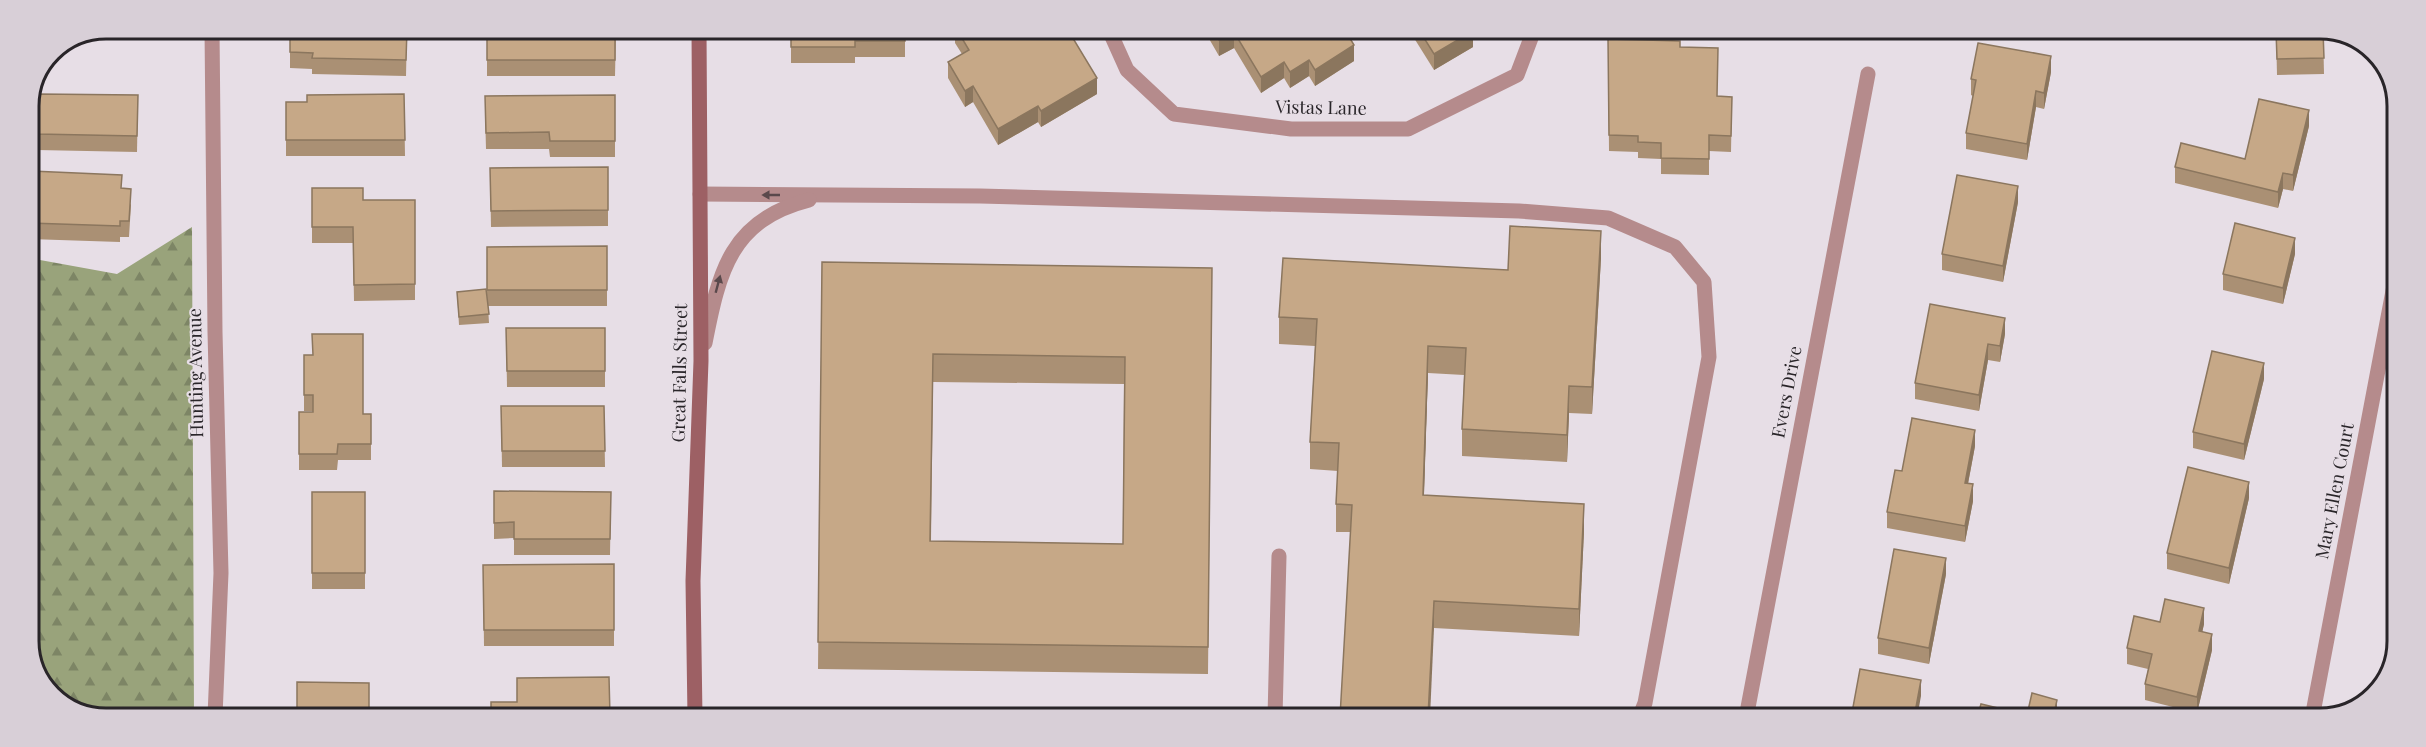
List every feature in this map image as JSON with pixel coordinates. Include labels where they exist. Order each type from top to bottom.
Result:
[{"type":"main road","name":"Great Falls Street","points":[[695,708],[693,581],[701,361],[699,39]]},
{"type":"street","name":"Hunting Avenue","points":[[212,39],[214,332],[221,573],[215,708]]},
{"type":"street","name":"Vistas Lane","points":[[1113,39],[1127,70],[1174,114],[1291,129],[1408,129],[1517,75],[1531,39]]},
{"type":"street","name":"Evers Drive","points":[[1748,708],[1868,74]]},
{"type":"street","points":[[700,194],[980,196],[1519,211],[1608,218],[1675,247],[1704,282],[1709,357],[1643,708]]},
{"type":"street","points":[[701,361],[721,272],[734,246],[753,226],[777,210],[830,195]]},
{"type":"street","name":"Mary Ellen Court","points":[[2314,708],[2387,323]]},
{"type":"street","points":[[1275,708],[1279,556]]},
{"type":"green space","points":[[192,227],[194,708],[106,708],[80,703],[56,685],[48,675],[40,654],[39,260],[117,274]]},
{"type":"building","points":[[290,39],[407,39],[406,60],[312,58],[313,53],[290,52]]},
{"type":"building","points":[[487,39],[615,39],[615,60],[487,60]]},
{"type":"building","points":[[791,39],[905,39],[905,41],[855,41],[855,47],[791,47]]},
{"type":"building","points":[[962,39],[1073,39],[1097,78],[1041,111],[1038,106],[998,129],[973,86],[965,91],[948,62],[969,50]]},
{"type":"building","points":[[1238,39],[1350,39],[1354,45],[1315,70],[1309,60],[1290,72],[1284,62],[1261,77]]},
{"type":"building","points":[[1425,39],[1459,39],[1434,54]]},
{"type":"building","points":[[1608,39],[1680,41],[1680,47],[1718,48],[1717,96],[1732,97],[1731,136],[1709,135],[1709,159],[1661,158],[1661,143],[1638,142],[1638,136],[1609,135]]},
{"type":"building","points":[[2276,39],[2323,39],[2324,58],[2277,59]]},
{"type":"building","points":[[1978,43],[2051,56],[2044,93],[2036,91],[2027,144],[1966,133],[1976,80],[1971,79]]},
{"type":"building","points":[[40,94],[138,95],[137,136],[39,134]]},
{"type":"building","points":[[404,94],[405,140],[286,140],[286,102],[307,102],[307,95]]},
{"type":"building","points":[[615,95],[615,141],[550,141],[549,132],[486,133],[485,96]]},
{"type":"building","points":[[2259,99],[2309,110],[2293,175],[2283,173],[2278,192],[2175,167],[2181,143],[2245,159]]},
{"type":"building","points":[[608,167],[608,210],[491,211],[490,168]]},
{"type":"building","points":[[39,171],[122,175],[121,188],[131,189],[129,221],[120,221],[120,226],[39,223]]},
{"type":"building","points":[[1957,175],[2018,186],[2003,266],[1942,254]]},
{"type":"building","points":[[312,188],[363,188],[363,200],[415,200],[415,284],[354,285],[353,227],[312,227]]},
{"type":"building","points":[[2235,223],[2295,238],[2283,288],[2223,274]]},
{"type":"building","points":[[1510,226],[1601,231],[1592,387],[1569,386],[1567,435],[1462,429],[1466,348],[1428,346],[1423,495],[1584,504],[1579,609],[1434,601],[1428,708],[1341,708],[1352,505],[1336,504],[1339,443],[1310,442],[1317,319],[1279,317],[1283,258],[1508,270]]},
{"type":"building","points":[[607,246],[607,290],[487,290],[487,247]]},
{"type":"building","points":[[822,262],[1212,268],[1208,647],[818,642]],"holes":[[[933,354],[1125,357],[1123,544],[930,541]]]},
{"type":"building","points":[[486,289],[489,314],[459,317],[457,292]]},
{"type":"building","points":[[1930,304],[2005,318],[2000,346],[1988,344],[1979,395],[1915,383]]},
{"type":"building","points":[[506,328],[605,328],[605,371],[507,371]]},
{"type":"building","points":[[312,334],[363,334],[363,414],[371,414],[371,444],[338,444],[337,454],[299,454],[299,412],[313,412],[313,395],[304,395],[304,355],[313,355]]},
{"type":"building","points":[[2212,351],[2264,363],[2244,444],[2193,432]]},
{"type":"building","points":[[501,406],[604,406],[605,451],[502,451]]},
{"type":"building","points":[[1912,418],[1975,430],[1965,483],[1973,484],[1965,526],[1887,512],[1895,470],[1902,471]]},
{"type":"building","points":[[2188,467],[2249,482],[2229,568],[2167,553]]},
{"type":"building","points":[[494,491],[611,492],[610,539],[514,539],[514,522],[494,523]]},
{"type":"building","points":[[312,492],[365,492],[365,573],[312,573]]},
{"type":"building","points":[[1894,549],[1946,558],[1929,648],[1878,638]]},
{"type":"building","points":[[614,564],[614,630],[484,630],[483,565]]},
{"type":"building","points":[[2165,599],[2204,608],[2199,631],[2212,634],[2197,697],[2145,684],[2152,654],[2127,648],[2134,616],[2160,622]]},
{"type":"building","points":[[1860,669],[1921,680],[1916,708],[1853,708]]},
{"type":"building","points":[[609,677],[610,708],[491,708],[491,702],[517,702],[517,678]]},
{"type":"building","points":[[297,682],[369,683],[369,708],[297,708]]},
{"type":"building","points":[[2032,693],[2057,700],[2055,708],[2029,708]]},
{"type":"building","points":[[1981,704],[1998,708],[1980,708]]}]
